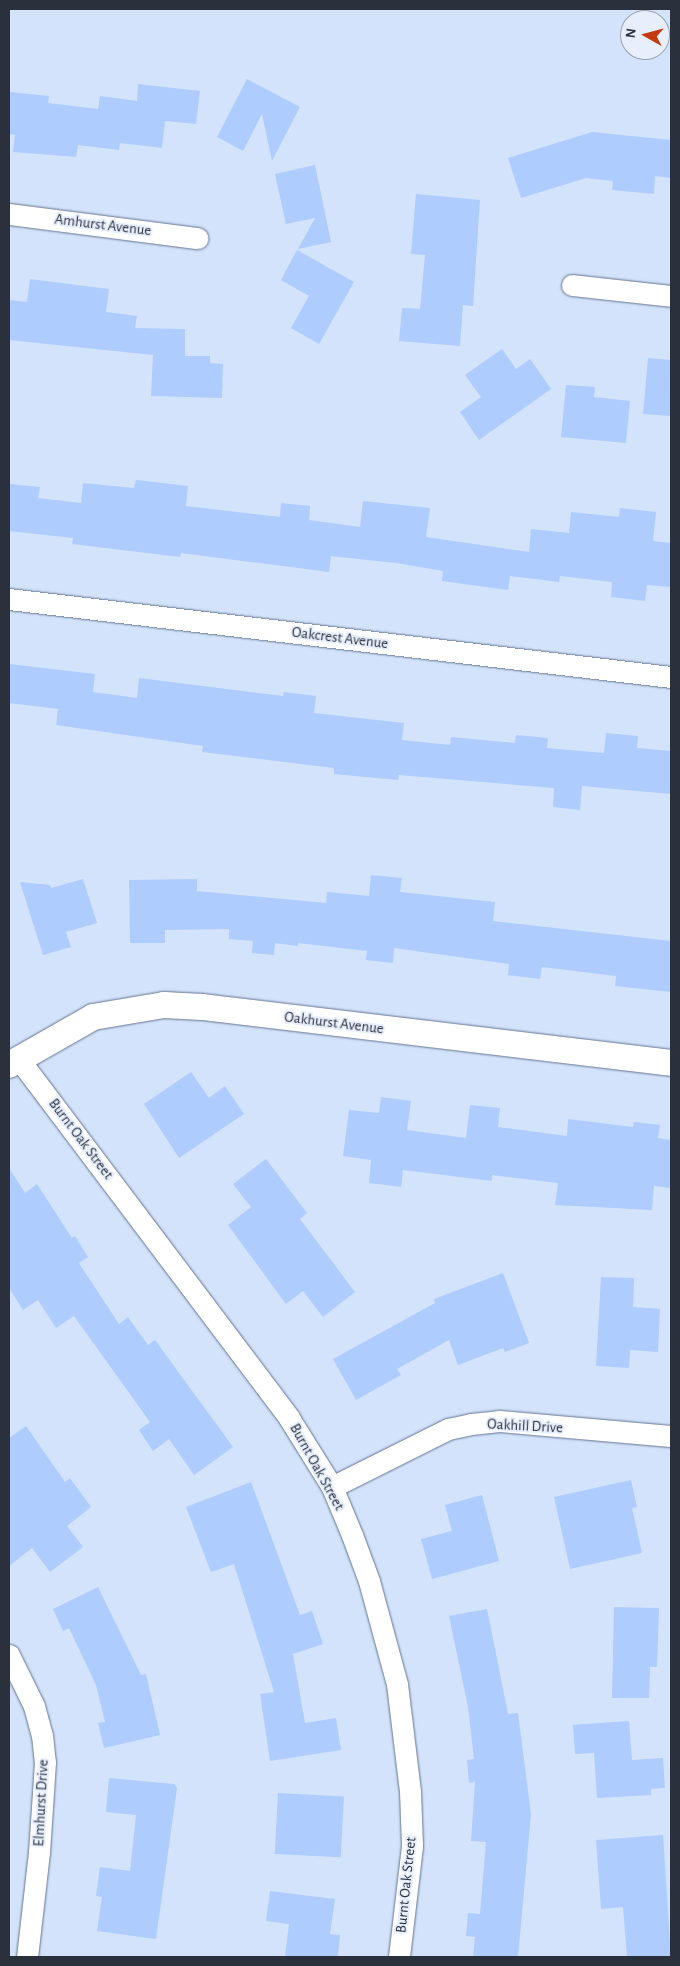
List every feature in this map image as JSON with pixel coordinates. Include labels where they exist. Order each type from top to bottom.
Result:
[{"type":"street","name":"Amhurst Avenue","points":[[9,214],[197,238]]},
{"type":"street","points":[[572,285],[671,296]]},
{"type":"street","name":"Oakcrest Avenue","points":[[9,599],[671,677]]},
{"type":"street","name":"Oakhurst Avenue","points":[[13,1062],[93,1017],[164,1005],[202,1007],[671,1063]]},
{"type":"street","name":"Burnt Oak Street","points":[[13,1062],[290,1418],[332,1486],[369,1581],[397,1684],[404,1729],[412,1846],[398,1957]]},
{"type":"street","name":"Oakhill Drive","points":[[332,1486],[448,1429],[471,1424],[498,1421],[671,1436]]},
{"type":"street","name":"Elmhurst Drive","points":[[9,1655],[34,1706],[42,1735],[45,1762],[39,1852],[27,1957]]},
{"type":"building","points":[[247,79],[300,107],[272,161],[262,114],[243,151],[217,137]]},
{"type":"building","points":[[138,84],[200,91],[196,124],[165,121],[162,148],[120,143],[119,150],[78,145],[76,157],[13,152],[15,135],[9,134],[9,92],[49,96],[48,103],[98,109],[100,96],[137,101]]},
{"type":"building","points":[[592,132],[671,140],[671,178],[655,176],[654,194],[612,190],[613,181],[586,178],[521,198],[508,158]]},
{"type":"building","points":[[315,165],[331,242],[298,249],[315,218],[286,224],[275,174]]},
{"type":"building","points":[[416,194],[480,200],[473,306],[463,305],[460,346],[399,341],[402,308],[420,309],[425,255],[411,254]]},
{"type":"building","points":[[297,250],[354,282],[319,344],[291,328],[309,296],[281,280]]},
{"type":"building","points":[[30,279],[109,289],[106,312],[137,316],[135,328],[185,329],[185,356],[210,356],[210,363],[223,364],[222,398],[151,396],[153,355],[9,340],[9,300],[27,302]]},
{"type":"building","points":[[502,349],[516,369],[530,359],[551,389],[479,440],[460,412],[481,397],[465,375]]},
{"type":"building","points":[[648,358],[671,360],[671,416],[643,414]]},
{"type":"building","points":[[566,385],[595,387],[594,397],[630,401],[626,443],[561,437]]},
{"type":"building","points":[[136,480],[188,486],[186,506],[280,517],[281,503],[310,506],[309,520],[360,527],[363,501],[430,508],[426,537],[529,552],[531,529],[569,533],[571,512],[619,517],[620,508],[656,512],[653,541],[671,543],[671,587],[647,585],[645,601],[611,597],[612,582],[560,576],[559,582],[510,576],[508,590],[442,581],[443,571],[396,563],[331,556],[329,572],[181,553],[180,557],[72,544],[73,538],[9,531],[9,484],[40,487],[38,498],[81,503],[83,483],[134,488]]},
{"type":"building","points":[[9,664],[95,674],[93,692],[137,698],[139,678],[283,696],[284,692],[316,696],[314,713],[404,723],[402,740],[450,745],[451,737],[515,743],[516,735],[548,738],[547,748],[604,753],[606,733],[638,736],[637,748],[671,751],[671,794],[582,786],[580,810],[553,807],[554,788],[399,775],[398,780],[334,774],[334,768],[202,752],[203,746],[56,725],[58,709],[9,703]]},
{"type":"building","points":[[371,875],[402,878],[400,892],[495,902],[493,921],[671,941],[671,992],[615,986],[616,976],[542,967],[540,979],[508,975],[509,964],[394,948],[393,963],[366,960],[367,951],[298,943],[298,946],[275,943],[274,955],[252,953],[253,941],[229,939],[229,929],[165,930],[165,943],[130,943],[129,880],[197,879],[197,891],[326,903],[327,892],[369,896]]},
{"type":"building","points":[[83,879],[97,923],[66,932],[71,947],[43,955],[20,882],[50,885],[51,888]]},
{"type":"building","points":[[191,1072],[209,1098],[225,1086],[244,1114],[179,1158],[144,1104]]},
{"type":"building","points":[[381,1097],[411,1101],[407,1130],[466,1138],[470,1105],[500,1108],[498,1127],[567,1136],[568,1119],[633,1127],[634,1122],[660,1125],[658,1138],[671,1140],[671,1188],[654,1186],[652,1210],[555,1205],[558,1183],[492,1175],[492,1181],[403,1170],[401,1187],[369,1183],[371,1160],[343,1156],[349,1110],[379,1113]]},
{"type":"building","points":[[266,1159],[307,1213],[300,1219],[355,1292],[323,1317],[303,1291],[286,1304],[228,1225],[251,1207],[233,1184]]},
{"type":"building","points":[[9,1168],[25,1193],[37,1184],[72,1238],[75,1236],[88,1257],[79,1263],[119,1324],[128,1317],[148,1345],[155,1340],[233,1447],[194,1475],[169,1439],[153,1451],[139,1430],[150,1422],[74,1316],[56,1328],[38,1300],[23,1310],[9,1288]]},
{"type":"building","points":[[503,1273],[529,1343],[505,1352],[503,1348],[458,1365],[449,1340],[397,1369],[401,1375],[356,1400],[333,1359],[435,1303],[434,1299]]},
{"type":"building","points":[[601,1277],[634,1278],[633,1307],[660,1309],[658,1352],[630,1350],[629,1368],[596,1366]]},
{"type":"building","points":[[26,1426],[65,1482],[70,1478],[91,1507],[67,1526],[83,1547],[50,1572],[32,1548],[9,1566],[9,1438]]},
{"type":"building","points":[[631,1480],[637,1507],[632,1508],[642,1553],[570,1569],[554,1497]]},
{"type":"building","points":[[251,1482],[300,1615],[312,1611],[323,1644],[293,1654],[305,1723],[336,1718],[341,1750],[270,1761],[260,1694],[274,1692],[234,1564],[211,1572],[186,1507]]},
{"type":"building","points":[[482,1495],[499,1561],[432,1579],[421,1539],[452,1531],[445,1505]]},
{"type":"building","points":[[98,1587],[141,1675],[146,1674],[160,1735],[104,1748],[98,1723],[105,1722],[96,1685],[69,1628],[63,1631],[53,1609]]},
{"type":"building","points":[[614,1607],[659,1608],[657,1667],[650,1667],[649,1698],[612,1698]]},
{"type":"building","points":[[487,1609],[508,1714],[518,1713],[531,1814],[518,1957],[473,1957],[475,1937],[466,1936],[468,1913],[480,1914],[486,1842],[471,1841],[475,1782],[469,1783],[467,1760],[474,1759],[468,1707],[449,1616]]},
{"type":"building","points":[[629,1721],[632,1760],[663,1758],[665,1788],[651,1789],[651,1795],[597,1798],[594,1753],[575,1754],[573,1725]]},
{"type":"building","points":[[109,1778],[174,1784],[177,1788],[156,1939],[97,1931],[102,1897],[96,1896],[100,1867],[130,1871],[136,1815],[106,1812]]},
{"type":"building","points":[[278,1793],[344,1796],[341,1857],[275,1854]]},
{"type":"building","points":[[663,1835],[671,1957],[627,1957],[623,1907],[601,1909],[596,1840]]},
{"type":"building","points":[[270,1891],[335,1899],[330,1934],[340,1935],[338,1957],[285,1957],[289,1924],[266,1921]]}]
